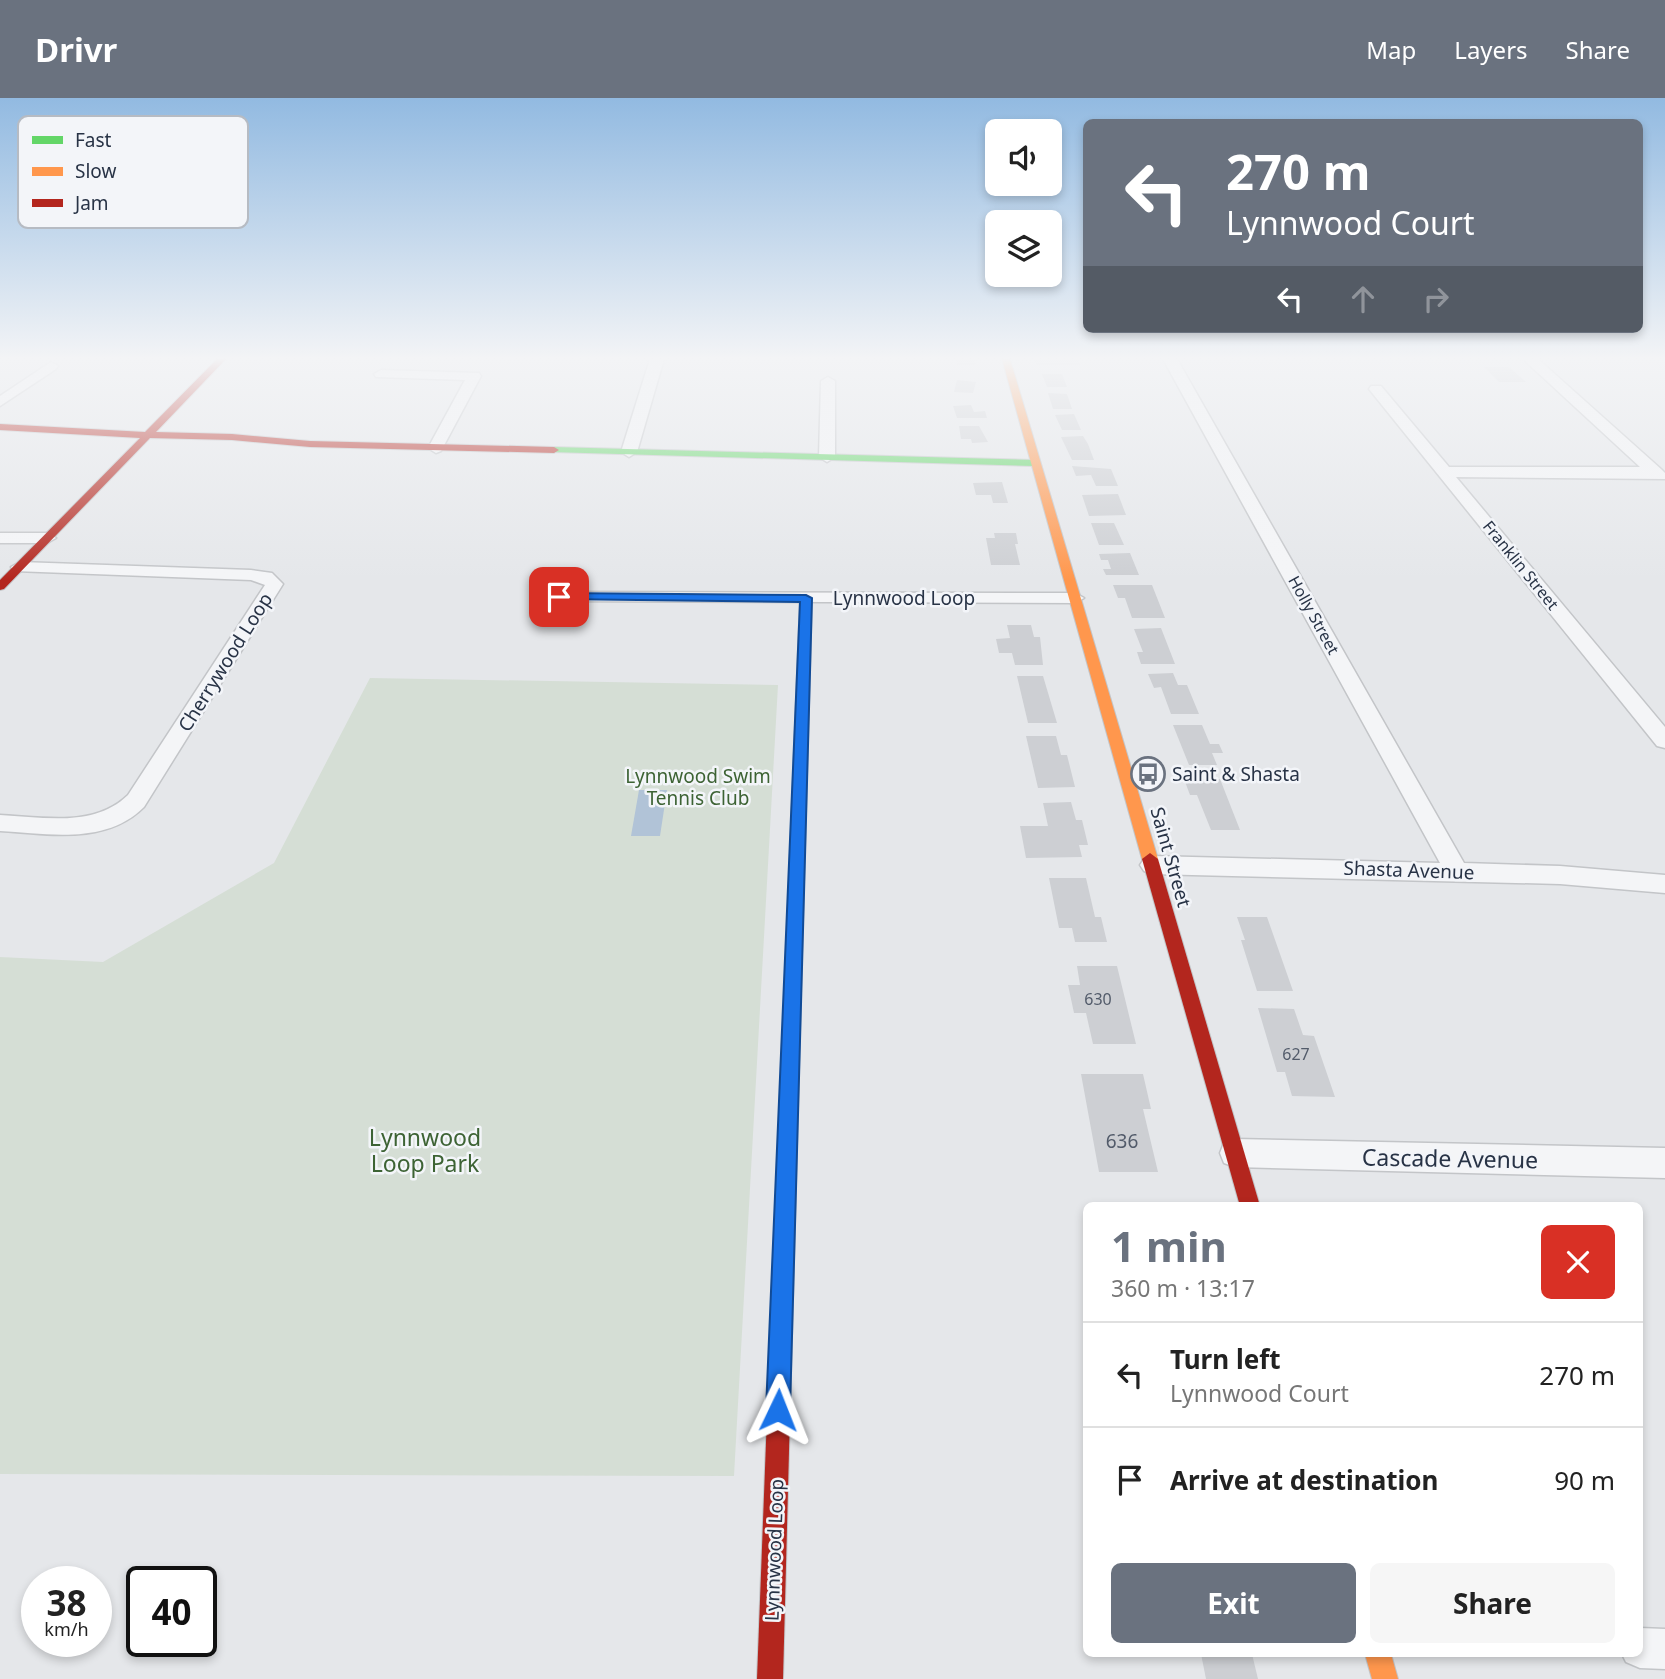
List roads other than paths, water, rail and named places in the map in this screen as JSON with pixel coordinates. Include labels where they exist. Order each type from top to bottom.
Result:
[{"type":"street","points":[[107,433],[232,437],[310,444],[1035,463]]},
{"type":"street","points":[[0,587],[150,433]]},
{"type":"street","points":[[436,447],[444,433]]},
{"type":"street","points":[[629,452],[635,433]]},
{"type":"street","points":[[827,433],[827,457]]},
{"type":"street","name":"Saint Street","points":[[1027,433],[1249,1202]]},
{"type":"street","name":"Holly Street","points":[[1211,433],[1457,872]]},
{"type":"street","name":"Franklin Street","points":[[1413,433],[1665,741]]},
{"type":"street","points":[[1612,433],[1660,476]]},
{"type":"street","points":[[1445,471],[1660,476]]},
{"type":"street","points":[[0,538],[47,538]]},
{"type":"street","name":"Cherrywood Loop","points":[[0,823],[76,825],[100,822],[119,815],[136,801],[274,584],[266,578],[251,575],[20,567]]},
{"type":"street","points":[[559,597],[806,598]]},
{"type":"street","name":"Lynnwood Loop","points":[[770,1679],[791,979],[806,598],[1075,598]]},
{"type":"street","name":"Shasta Avenue","points":[[1152,865],[1560,875],[1665,884]]},
{"type":"street","name":"Cascade Avenue","points":[[1236,1153],[1665,1163]]},
{"type":"street","points":[[1643,1648],[1665,1649]]},
{"type":"street","points":[[1379,1657],[1385,1679]]},
{"type":"water","points":[[639,790],[667,790],[660,836],[631,836]]},
{"type":"place","name":"Saint & Shasta","points":[[1148,774]]},
{"type":"park label","name":"Lynnwood Swim Tennis Club","points":[[698,787]]},
{"type":"park label","name":"Lynnwood Loop Park","points":[[425,1150]]}]
